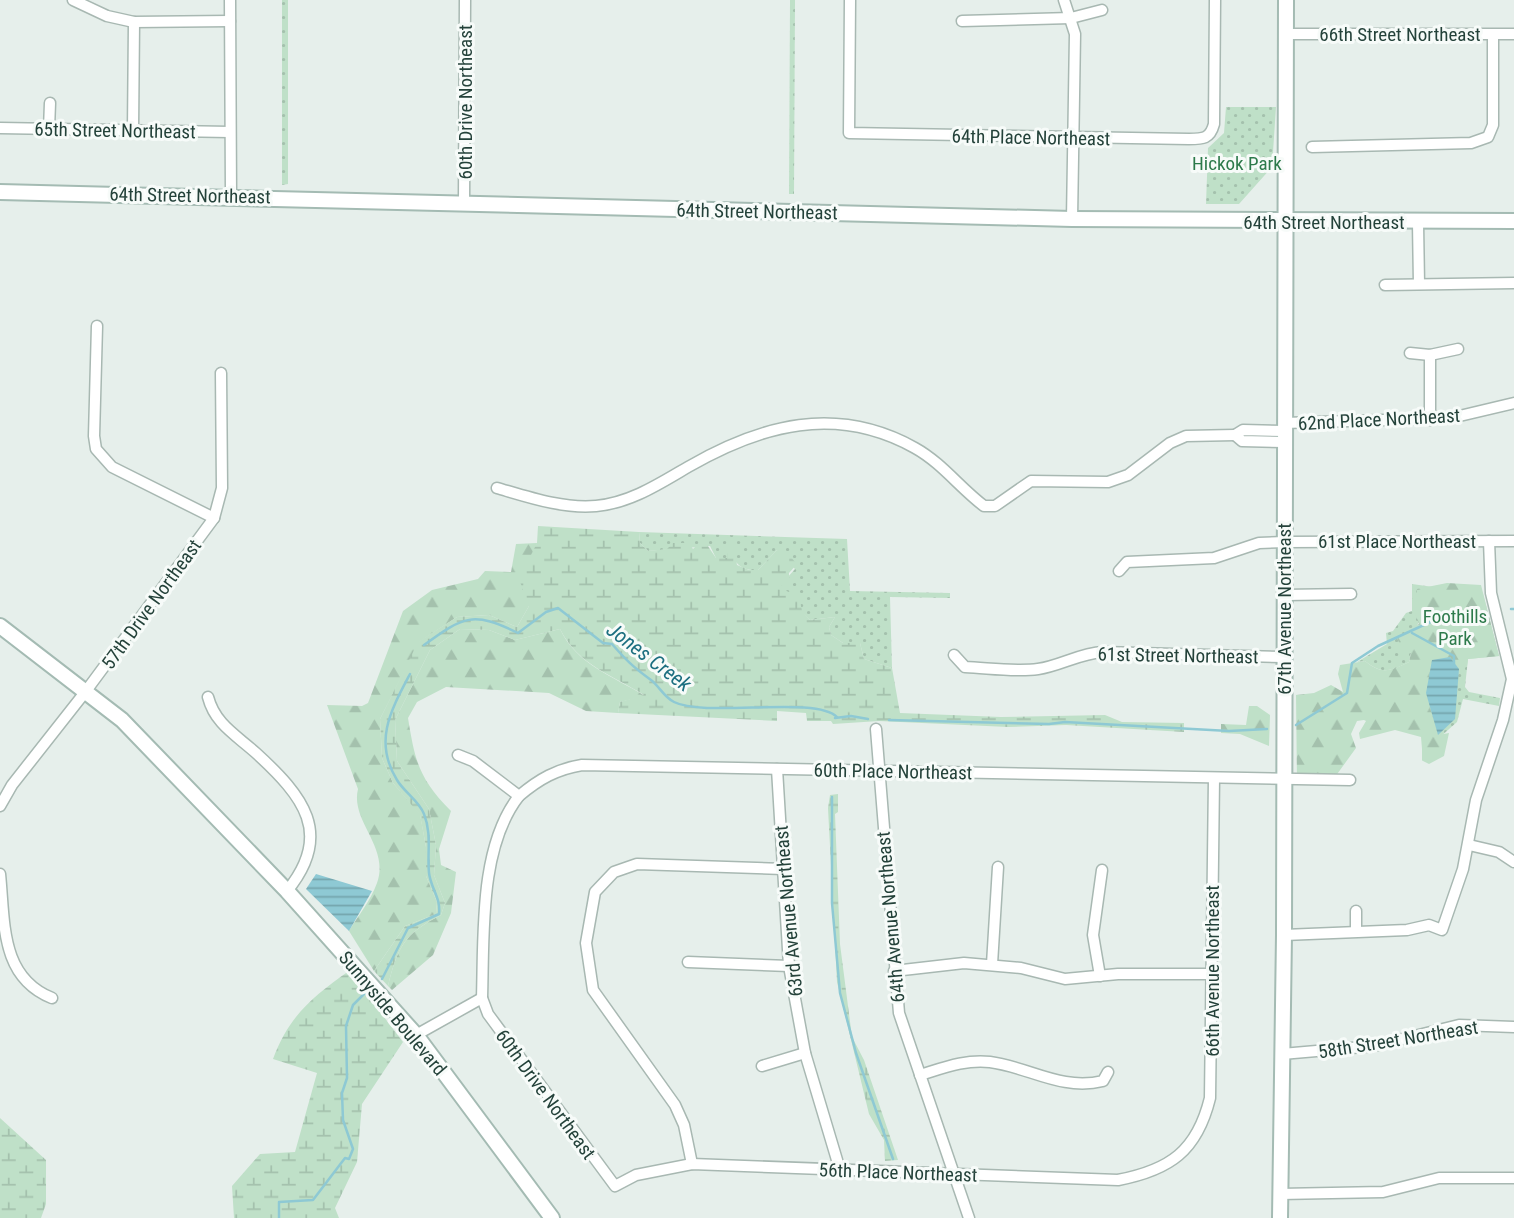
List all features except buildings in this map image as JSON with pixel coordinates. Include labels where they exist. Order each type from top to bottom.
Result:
[{"type":"street","points":[[73,0],[107,16],[134,22],[230,21]]},
{"type":"street","points":[[230,0],[231,195]]},
{"type":"street","name":"60th Drive Northeast","points":[[464,204],[465,0]]},
{"type":"street","name":"64th Place Northeast","points":[[850,0],[849,133],[1073,139],[1204,139],[1212,134],[1215,0]]},
{"type":"street","points":[[1064,0],[1075,34],[1072,219]]},
{"type":"street","name":"67th Avenue Northeast","points":[[1280,1218],[1284,935],[1286,0]]},
{"type":"street","points":[[962,21],[1071,18],[1101,10]]},
{"type":"street","points":[[133,130],[134,22]]},
{"type":"street","name":"66th Street Northeast","points":[[1286,34],[1514,34]]},
{"type":"street","points":[[1312,147],[1471,143],[1488,137],[1493,125],[1493,35]]},
{"type":"street","points":[[49,129],[50,103]]},
{"type":"street","name":"65th Street Northeast","points":[[0,128],[230,132]]},
{"type":"street","name":"64th Street Northeast","points":[[0,192],[231,195],[464,204],[1072,219],[1418,223],[1514,221]]},
{"type":"street","points":[[1418,223],[1419,284]]},
{"type":"street","points":[[1385,285],[1514,283]]},
{"type":"street","points":[[97,326],[96,449],[112,467],[214,517]]},
{"type":"street","points":[[1410,353],[1430,355],[1458,349]]},
{"type":"street","points":[[1430,355],[1430,420]]},
{"type":"street","name":"57th Drive Northeast","points":[[0,806],[12,785],[86,691],[214,517],[222,488],[221,373]]},
{"type":"street","name":"62nd Place Northeast","points":[[497,488],[575,507],[611,504],[638,495],[740,439],[777,428],[812,423],[869,430],[916,448],[985,506],[995,506],[1031,481],[1108,482],[1128,475],[1164,447],[1186,436],[1235,435],[1242,441],[1284,432],[1474,414],[1514,403]]},
{"type":"street","name":"61st Place Northeast","points":[[1119,571],[1127,562],[1214,558],[1259,543],[1285,541],[1514,541]]},
{"type":"street","points":[[1284,935],[1407,930],[1429,925],[1442,930],[1469,845],[1476,800],[1503,720],[1513,679],[1491,593],[1489,541]]},
{"type":"street","points":[[1284,595],[1351,594]]},
{"type":"street","points":[[0,626],[86,691]]},
{"type":"street","name":"61st Street Northeast","points":[[954,655],[965,667],[1023,669],[1038,669],[1089,653],[1103,652],[1283,657]]},
{"type":"street","name":"Sunnyside Boulevard","points":[[86,691],[155,752],[287,891],[416,1035],[552,1218]]},
{"type":"street","points":[[208,697],[216,720],[265,762],[296,794],[304,807],[310,831],[309,857],[303,871],[287,891]]},
{"type":"street","name":"64th Avenue Northeast","points":[[876,729],[899,1013],[970,1218]]},
{"type":"street","points":[[416,1035],[482,998],[492,855],[504,815],[519,796],[474,761],[458,755]]},
{"type":"street","name":"60th Place Northeast","points":[[519,796],[544,777],[565,768],[582,765],[1350,780]]},
{"type":"street","name":"63rd Avenue Northeast","points":[[777,769],[789,966],[805,1053],[840,1170]]},
{"type":"street","name":"66th Avenue Northeast","points":[[1180,1156],[1202,1125],[1210,1098],[1214,778]]},
{"type":"street","points":[[1469,845],[1499,852],[1514,862]]},
{"type":"street","points":[[692,1164],[684,1125],[675,1105],[605,1007],[588,975],[586,943],[590,908],[604,879],[622,867],[646,864],[783,869]]},
{"type":"street","points":[[992,964],[998,867]]},
{"type":"street","points":[[1100,976],[1093,935],[1102,870]]},
{"type":"street","points":[[0,874],[7,948],[21,978],[36,992],[52,998]]},
{"type":"street","points":[[1356,911],[1356,932]]},
{"type":"street","points":[[688,962],[789,966]]},
{"type":"street","points":[[894,971],[992,964],[1065,979],[1211,974]]},
{"type":"street","name":"60th Drive Northeast","points":[[482,998],[488,1014],[615,1186]]},
{"type":"street","name":"58th Street Northeast","points":[[1282,1054],[1374,1045],[1459,1025],[1514,1027]]},
{"type":"street","points":[[762,1066],[805,1053]]},
{"type":"street","points":[[920,1075],[951,1065],[988,1062],[1045,1079],[1069,1083],[1103,1081],[1108,1072]]},
{"type":"street","name":"56th Place Northeast","points":[[615,1186],[636,1175],[692,1164],[1118,1180],[1161,1167],[1180,1156]]},
{"type":"street","points":[[1280,1194],[1383,1192],[1439,1178],[1514,1178]]},
{"type":"green space","points":[[282,0],[288,0],[288,184],[282,185]]},
{"type":"green space","points":[[790,0],[795,0],[794,194],[789,194]]},
{"type":"green space","name":"Hickok Park","points":[[1226,107],[1276,107],[1272,167],[1239,204],[1206,204],[1208,148],[1224,133]]},
{"type":"green space","points":[[538,526],[639,532],[640,543],[648,551],[667,549],[673,543],[689,543],[693,549],[703,539],[716,558],[727,558],[728,548],[734,547],[737,565],[749,570],[758,570],[777,550],[786,552],[797,564],[789,573],[789,580],[779,588],[799,596],[802,611],[810,620],[835,617],[829,627],[831,635],[843,643],[860,643],[864,659],[892,668],[900,713],[1001,717],[1105,715],[1122,722],[1184,723],[1184,732],[1066,725],[1008,727],[879,721],[833,724],[831,721],[807,721],[806,713],[777,711],[777,721],[618,713],[620,702],[644,695],[586,660],[576,652],[560,629],[515,640],[489,630],[460,629],[430,650],[395,720],[397,761],[429,809],[436,845],[434,875],[445,903],[441,915],[419,928],[404,943],[395,961],[388,986],[374,971],[405,926],[436,914],[437,902],[426,876],[426,847],[420,815],[393,783],[382,758],[380,719],[418,642],[457,617],[489,615],[517,627],[529,606],[519,579],[537,543]]},
{"type":"green space","points":[[639,532],[847,539],[850,591],[950,593],[950,598],[890,597],[892,668],[864,659],[860,643],[843,643],[831,635],[829,627],[835,617],[810,620],[778,588],[795,569],[777,550],[758,570],[752,570],[739,565],[728,548],[728,558],[716,558],[710,546],[648,551],[640,543]]},
{"type":"green space","points":[[537,543],[529,606],[517,627],[489,615],[457,617],[419,642],[380,719],[382,758],[393,783],[420,814],[426,847],[426,876],[437,902],[436,914],[405,926],[374,971],[349,931],[377,883],[380,870],[378,858],[359,812],[358,789],[327,705],[362,706],[368,703],[403,611],[432,590],[478,579],[485,571],[511,572],[516,544]]},
{"type":"green space","points":[[1447,583],[1481,585],[1499,656],[1468,659],[1467,666],[1459,669],[1450,657],[1432,661],[1426,694],[1438,735],[1449,733],[1444,756],[1429,764],[1423,761],[1421,737],[1395,730],[1360,739],[1359,733],[1366,721],[1357,721],[1351,734],[1356,748],[1335,777],[1297,782],[1296,695],[1314,693],[1331,685],[1343,692],[1338,674],[1340,665],[1365,661],[1376,668],[1386,670],[1409,662],[1411,653],[1402,651],[1397,637],[1419,624],[1414,611],[1417,589]]},
{"type":"green space","name":"Foothills Park","points":[[1412,584],[1483,594],[1499,656],[1468,659],[1465,687],[1469,692],[1500,698],[1499,706],[1463,699],[1457,722],[1439,738],[1437,752],[1422,761],[1422,615],[1416,628],[1397,637],[1411,653],[1409,662],[1397,668],[1382,670],[1365,661],[1357,662],[1387,644],[1386,633],[1393,631],[1406,613],[1412,611]]},
{"type":"green space","points":[[460,629],[489,630],[515,640],[560,629],[567,641],[586,661],[645,696],[620,702],[618,713],[586,711],[549,693],[446,687],[417,702],[408,718],[413,746],[425,779],[451,811],[439,849],[441,865],[456,872],[451,913],[433,955],[392,990],[388,986],[399,951],[419,928],[441,915],[445,903],[434,875],[436,845],[429,809],[397,761],[395,720],[430,650]]},
{"type":"green space","points":[[1249,706],[1257,706],[1270,715],[1269,746],[1240,734],[1221,733],[1221,724],[1246,725]]},
{"type":"green space","points":[[838,794],[838,812],[835,814],[840,944],[852,1037],[864,1060],[898,1160],[885,1161],[884,1140],[869,1114],[837,982],[828,808],[830,795]]},
{"type":"green space","points":[[349,971],[403,1042],[362,1104],[357,1162],[335,1208],[339,1218],[234,1218],[232,1186],[260,1154],[295,1152],[317,1073],[273,1059],[279,1044],[303,1009]]},
{"type":"green space","points":[[0,1118],[46,1160],[46,1204],[41,1218],[0,1218]]},
{"type":"water","points":[[1450,657],[1459,669],[1455,719],[1438,735],[1426,693],[1432,660]]},
{"type":"water","points":[[316,874],[372,891],[349,931],[306,889]]},
{"type":"waterway","name":"Jones Creek","points":[[424,645],[449,628],[469,620],[479,619],[518,633],[546,612],[558,608],[603,643],[612,644],[674,702],[710,708],[807,708],[825,711],[837,717]]},
{"type":"waterway","points":[[1296,725],[1347,693],[1352,663],[1378,646],[1450,613],[1482,612]]},
{"type":"waterway","points":[[1412,633],[1454,656],[1454,664]]},
{"type":"waterway","name":"Jones Creek","points":[[382,979],[408,928],[439,914],[439,903],[429,873],[429,836],[424,814],[397,780],[386,752],[387,726],[410,674]]},
{"type":"waterway","points":[[835,718],[851,716],[868,719]]},
{"type":"waterway","points":[[889,720],[1049,724],[1065,722],[1229,731],[1267,729]]},
{"type":"waterway","name":"Jones Creek","points":[[832,797],[832,903],[840,993],[856,1053],[893,1159]]},
{"type":"waterway","name":"Jones Creek","points":[[279,1218],[279,1202],[313,1200],[345,1158],[349,1159],[353,1149],[343,1120],[342,1093],[347,1078],[346,1026],[353,1005],[366,992]]}]
